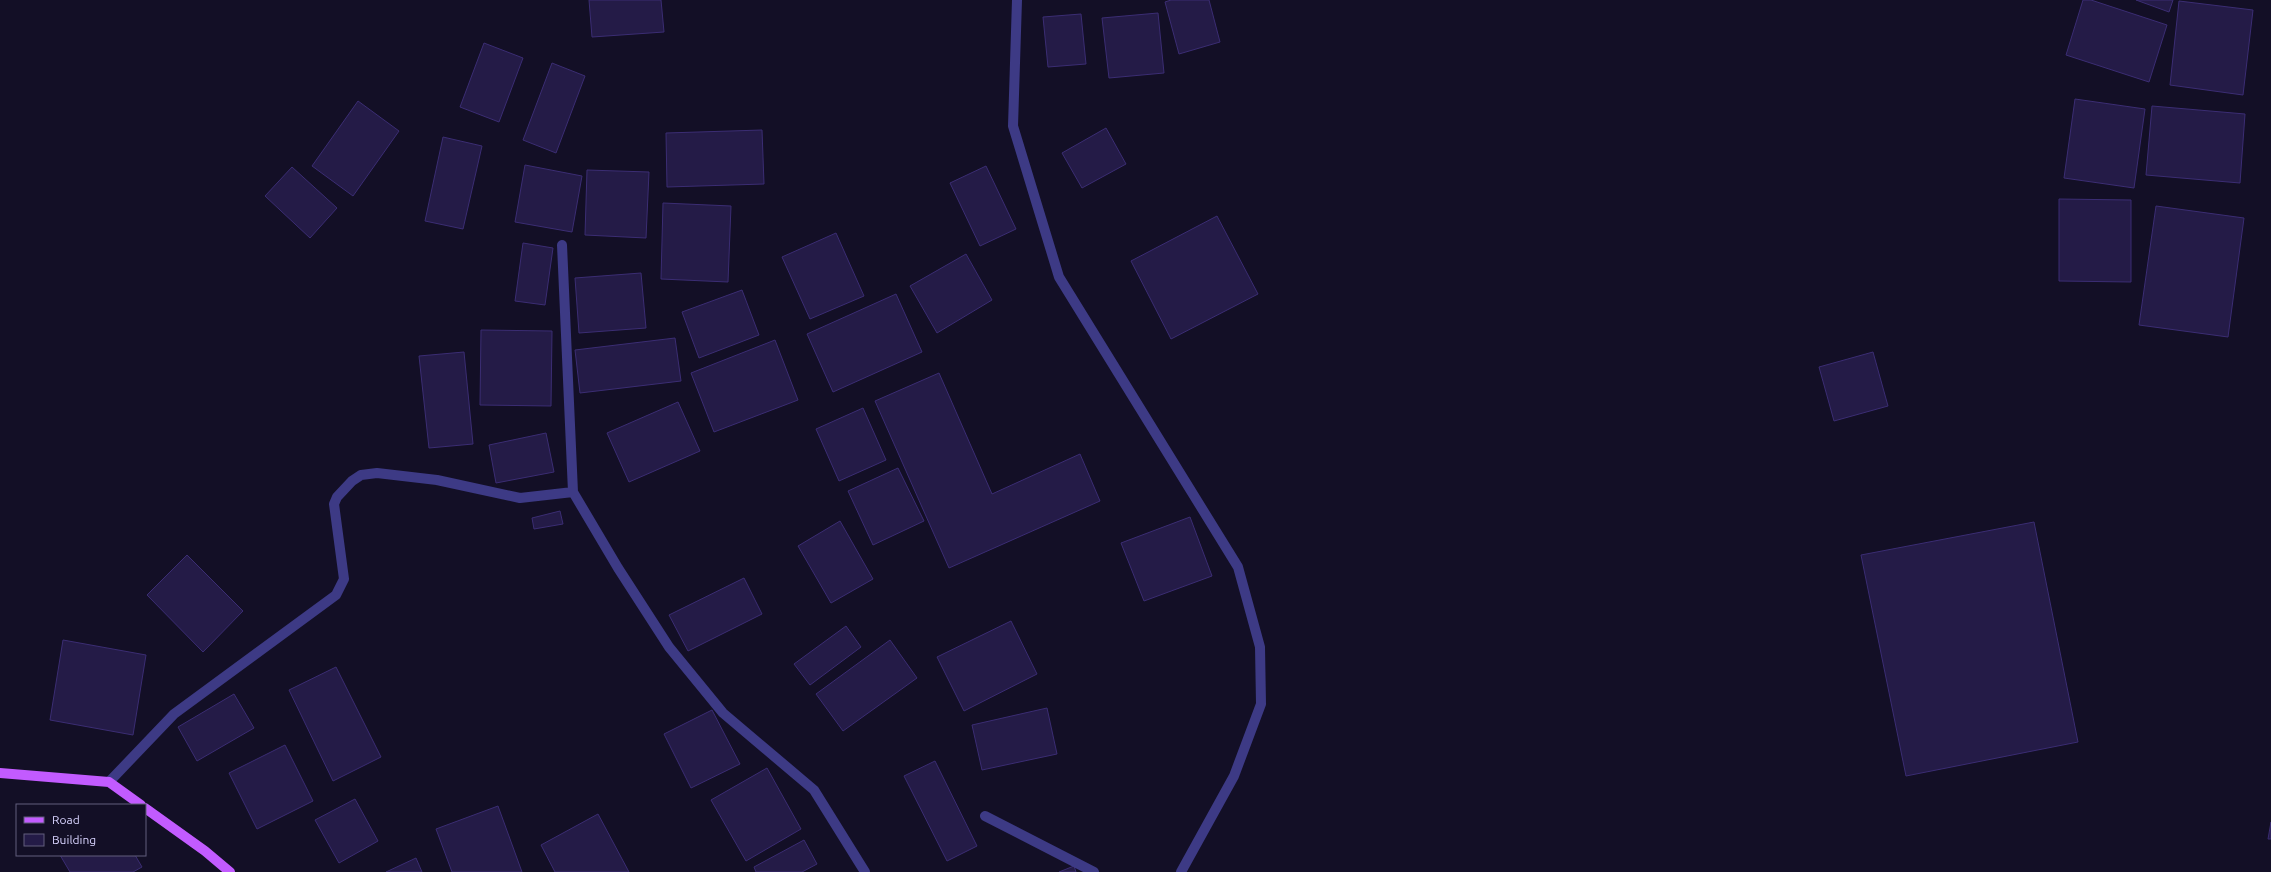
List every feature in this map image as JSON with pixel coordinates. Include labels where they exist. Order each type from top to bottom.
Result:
[{"type":"main road","points":[[0,773],[109,782],[140,804]]},
{"type":"main road","points":[[146,809],[205,851],[230,872]]},
{"type":"street","points":[[1017,0],[1013,126],[1059,277],[1238,566],[1260,647],[1261,704],[1234,776],[1181,872]]},
{"type":"street","points":[[562,246],[573,492],[618,568],[669,647],[722,713],[814,790],[865,872]]},
{"type":"street","points":[[109,782],[174,714],[336,595],[344,578],[334,504],[338,497],[361,475],[378,472],[437,480],[520,498],[573,492]]},
{"type":"street","points":[[985,816],[1094,872]]},
{"type":"building","points":[[589,0],[661,0],[664,32],[592,37]]},
{"type":"building","points":[[1171,0],[1209,0],[1220,42],[1179,54],[1165,2]]},
{"type":"building","points":[[2083,0],[2091,0],[2167,25],[2149,82],[2066,55]]},
{"type":"building","points":[[2136,0],[2173,0],[2169,12]]},
{"type":"building","points":[[2179,1],[2253,10],[2243,95],[2170,85]]},
{"type":"building","points":[[1158,13],[1164,73],[1109,78],[1102,18]]},
{"type":"building","points":[[1081,14],[1086,64],[1048,67],[1043,17]]},
{"type":"building","points":[[484,43],[523,58],[499,122],[460,107]]},
{"type":"building","points":[[552,63],[585,76],[556,153],[523,140]]},
{"type":"building","points":[[2075,99],[2145,109],[2134,188],[2064,178]]},
{"type":"building","points":[[358,101],[399,131],[353,196],[312,166]]},
{"type":"building","points":[[2152,106],[2245,114],[2240,183],[2146,175]]},
{"type":"building","points":[[1106,128],[1126,164],[1082,188],[1062,153]]},
{"type":"building","points":[[762,130],[764,184],[667,187],[666,133]]},
{"type":"building","points":[[443,137],[482,146],[463,229],[425,221]]},
{"type":"building","points":[[525,165],[582,176],[572,232],[515,222]]},
{"type":"building","points":[[986,166],[1016,229],[980,246],[950,183]]},
{"type":"building","points":[[292,167],[337,208],[310,238],[265,196]]},
{"type":"building","points":[[587,170],[649,172],[646,238],[585,235]]},
{"type":"building","points":[[2059,199],[2131,200],[2131,282],[2059,281]]},
{"type":"building","points":[[663,203],[731,206],[728,282],[661,279]]},
{"type":"building","points":[[2156,206],[2244,218],[2228,337],[2139,325]]},
{"type":"building","points":[[1217,216],[1258,294],[1171,339],[1131,261]]},
{"type":"building","points":[[836,233],[864,296],[810,319],[782,257]]},
{"type":"building","points":[[523,243],[553,248],[545,305],[515,301]]},
{"type":"building","points":[[966,254],[992,300],[937,333],[910,286]]},
{"type":"building","points":[[641,273],[646,328],[579,333],[575,278]]},
{"type":"building","points":[[742,290],[759,335],[699,358],[682,312]]},
{"type":"building","points":[[896,294],[922,352],[833,392],[807,334]]},
{"type":"building","points":[[481,330],[552,331],[551,406],[480,405]]},
{"type":"building","points":[[675,338],[681,381],[580,393],[575,350]]},
{"type":"building","points":[[775,340],[798,400],[714,432],[691,373]]},
{"type":"building","points":[[464,352],[473,444],[429,448],[419,356]]},
{"type":"building","points":[[1873,352],[1888,406],[1834,421],[1819,367]]},
{"type":"building","points":[[939,373],[992,494],[1080,454],[1100,501],[949,568],[875,401]]},
{"type":"building","points":[[678,402],[700,451],[629,482],[607,433]]},
{"type":"building","points":[[863,408],[886,460],[839,481],[816,429]]},
{"type":"building","points":[[546,433],[554,472],[496,483],[489,445]]},
{"type":"building","points":[[898,468],[924,521],[873,545],[848,491]]},
{"type":"building","points":[[560,511],[563,524],[534,529],[532,518]]},
{"type":"building","points":[[1190,517],[1212,576],[1144,601],[1121,543]]},
{"type":"building","points":[[840,521],[873,579],[831,603],[798,546]]},
{"type":"building","points":[[2034,522],[2078,742],[1906,776],[1861,555]]},
{"type":"building","points":[[187,555],[243,611],[203,652],[147,595]]},
{"type":"building","points":[[744,578],[762,614],[688,651],[669,615]]},
{"type":"building","points":[[1011,621],[1037,674],[964,711],[937,657]]},
{"type":"building","points":[[846,626],[861,647],[810,685],[794,664]]},
{"type":"building","points":[[63,640],[146,655],[133,735],[50,720]]},
{"type":"building","points":[[890,640],[917,678],[843,731],[816,694]]},
{"type":"building","points":[[336,667],[381,757],[333,781],[289,690]]},
{"type":"building","points":[[234,694],[254,728],[197,761],[178,727]]},
{"type":"building","points":[[1047,708],[1057,754],[982,770],[972,725]]},
{"type":"building","points":[[712,710],[740,764],[691,788],[664,734]]},
{"type":"building","points":[[285,745],[313,801],[257,829],[229,773]]},
{"type":"building","points":[[935,761],[977,846],[947,861],[904,776]]},
{"type":"building","points":[[767,768],[801,829],[746,861],[711,800]]},
{"type":"building","points":[[355,799],[378,841],[339,863],[315,820]]},
{"type":"building","points":[[498,806],[522,872],[452,872],[436,829]]},
{"type":"building","points":[[598,814],[629,872],[555,872],[541,845]]},
{"type":"building","points":[[2271,822],[2271,839],[2268,839]]},
{"type":"building","points":[[804,840],[817,864],[802,872],[756,872],[754,867]]},
{"type":"building","points":[[61,856],[136,856],[142,867],[133,872],[70,872]]},
{"type":"building","points":[[416,858],[422,872],[386,872]]},
{"type":"building","points":[[1074,866],[1076,872],[1059,872]]}]
